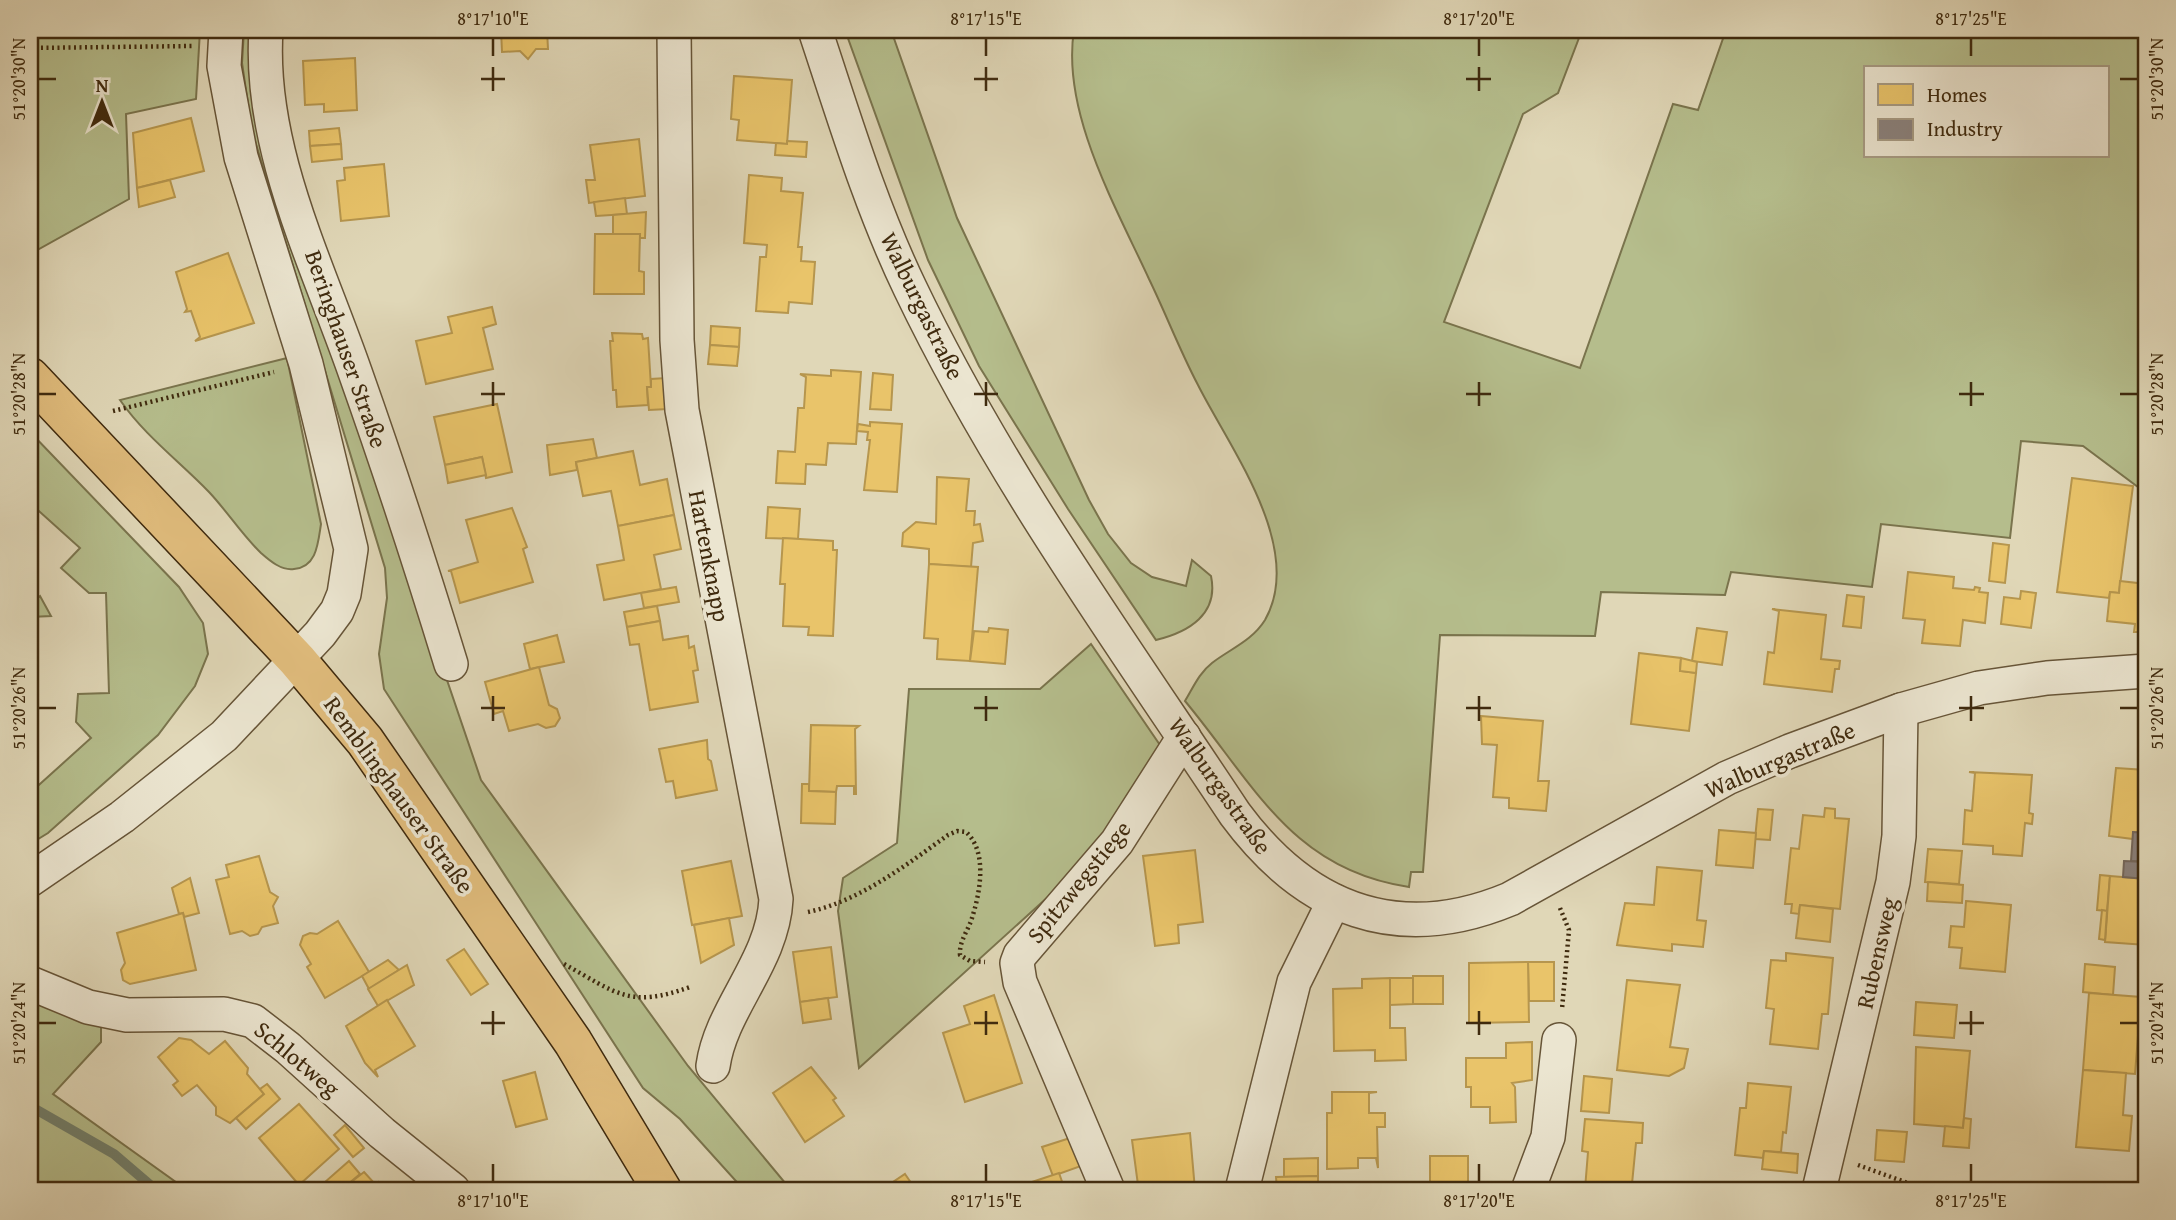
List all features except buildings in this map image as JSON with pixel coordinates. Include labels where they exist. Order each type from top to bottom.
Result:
[{"type":"main road","name":"Remblinghauser Straße","points":[[30,377],[297,660],[365,741],[560,1023],[618,1112],[662,1190]]},
{"type":"street","name":"Beringhauser Straße","points":[[266,30],[268,94],[289,184],[355,372],[451,664]]},
{"type":"street","name":"Hartenknapp","points":[[674,30],[677,340],[682,410],[775,883],[773,920],[767,944],[718,1045],[713,1066]]},
{"type":"street","name":"Walburgastraße","points":[[815,30],[852,144],[890,243],[942,351],[1028,502],[1235,814],[1268,856],[1287,874],[1334,901],[1382,917],[1413,921],[1446,919],[1479,912],[1510,899],[1727,778],[1901,710],[1979,688],[2047,678],[2146,671]]},
{"type":"street","name":"Beringhauser Straße","points":[[226,38],[224,66],[241,157],[306,364],[351,549],[344,594],[337,611],[297,660]]},
{"type":"street","points":[[30,880],[122,817],[182,771],[224,736],[297,660]]},
{"type":"street","name":"Rubensweg","points":[[1819,1190],[1894,882],[1899,836],[1901,710]]},
{"type":"street","name":"Spitzwegstiege","points":[[1108,1190],[1020,982],[1017,963],[1030,943],[1117,842],[1184,737]]},
{"type":"street","points":[[1242,1190],[1294,982],[1334,901]]},
{"type":"street","name":"Schlotweg","points":[[30,983],[64,998],[117,1014],[223,1014],[253,1021],[280,1041],[382,1133],[453,1190]]},
{"type":"street","points":[[1528,1190],[1548,1137],[1559,1040]]},
{"type":"path","points":[[30,48],[226,38]]},
{"type":"path","points":[[30,125],[33,160]]},
{"type":"path","points":[[74,421],[306,364]]},
{"type":"path","points":[[773,920],[834,905],[880,880],[948,835],[957,831],[966,832],[975,844],[980,876],[972,920],[961,943],[960,955],[970,961],[1017,963]]},
{"type":"path","points":[[1559,1040],[1569,930]]},
{"type":"path","points":[[552,958],[626,997],[652,999],[690,987]]},
{"type":"path","points":[[1854,1164],[1927,1190]]},
{"type":"green space","points":[[30,30],[200,30],[196,99],[126,114],[129,199],[30,254]]},
{"type":"green space","points":[[244,30],[258,30],[416,589],[481,780],[688,1066],[791,1190],[744,1190],[680,1119],[643,1088],[384,689],[379,654],[387,598],[385,568],[252,131],[242,63]]},
{"type":"green space","points":[[845,30],[891,30],[957,218],[1089,500],[1108,534],[1131,563],[1152,577],[1186,586],[1192,560],[1211,576],[1212,589],[1206,611],[1180,632],[1156,640],[1068,509],[979,366],[928,260]]},
{"type":"green space","points":[[1074,30],[1582,30],[1558,93],[1523,114],[1444,322],[1580,368],[1673,104],[1698,110],[1726,30],[2146,30],[2146,493],[2083,446],[2021,441],[2010,538],[1881,524],[1872,587],[1731,572],[1725,595],[1601,592],[1595,636],[1440,635],[1423,872],[1411,872],[1409,887],[1369,878],[1334,862],[1305,843],[1279,819],[1185,701],[1207,667],[1247,639],[1265,620],[1275,592],[1276,562],[1270,530],[1259,499],[1191,372],[1107,190],[1083,126],[1072,61]]},
{"type":"green space","points":[[287,358],[321,524],[312,559],[302,567],[290,569],[276,565],[261,553],[209,492],[151,437],[120,400]]},
{"type":"green space","points":[[30,432],[179,587],[203,623],[208,654],[195,686],[158,735],[48,833],[30,844],[30,793],[91,738],[76,722],[78,694],[109,693],[106,593],[89,593],[61,568],[80,548],[30,503]]},
{"type":"green space","points":[[40,596],[51,616],[30,617],[30,605]]},
{"type":"green space","points":[[1091,644],[1162,748],[1092,857],[859,1068],[838,911],[843,878],[897,843],[909,689],[1040,689]]},
{"type":"green space","points":[[30,990],[101,1025],[101,1042],[53,1094],[187,1190],[30,1190]]},
{"type":"waterway","points":[[30,1106],[114,1154],[156,1190]]}]
